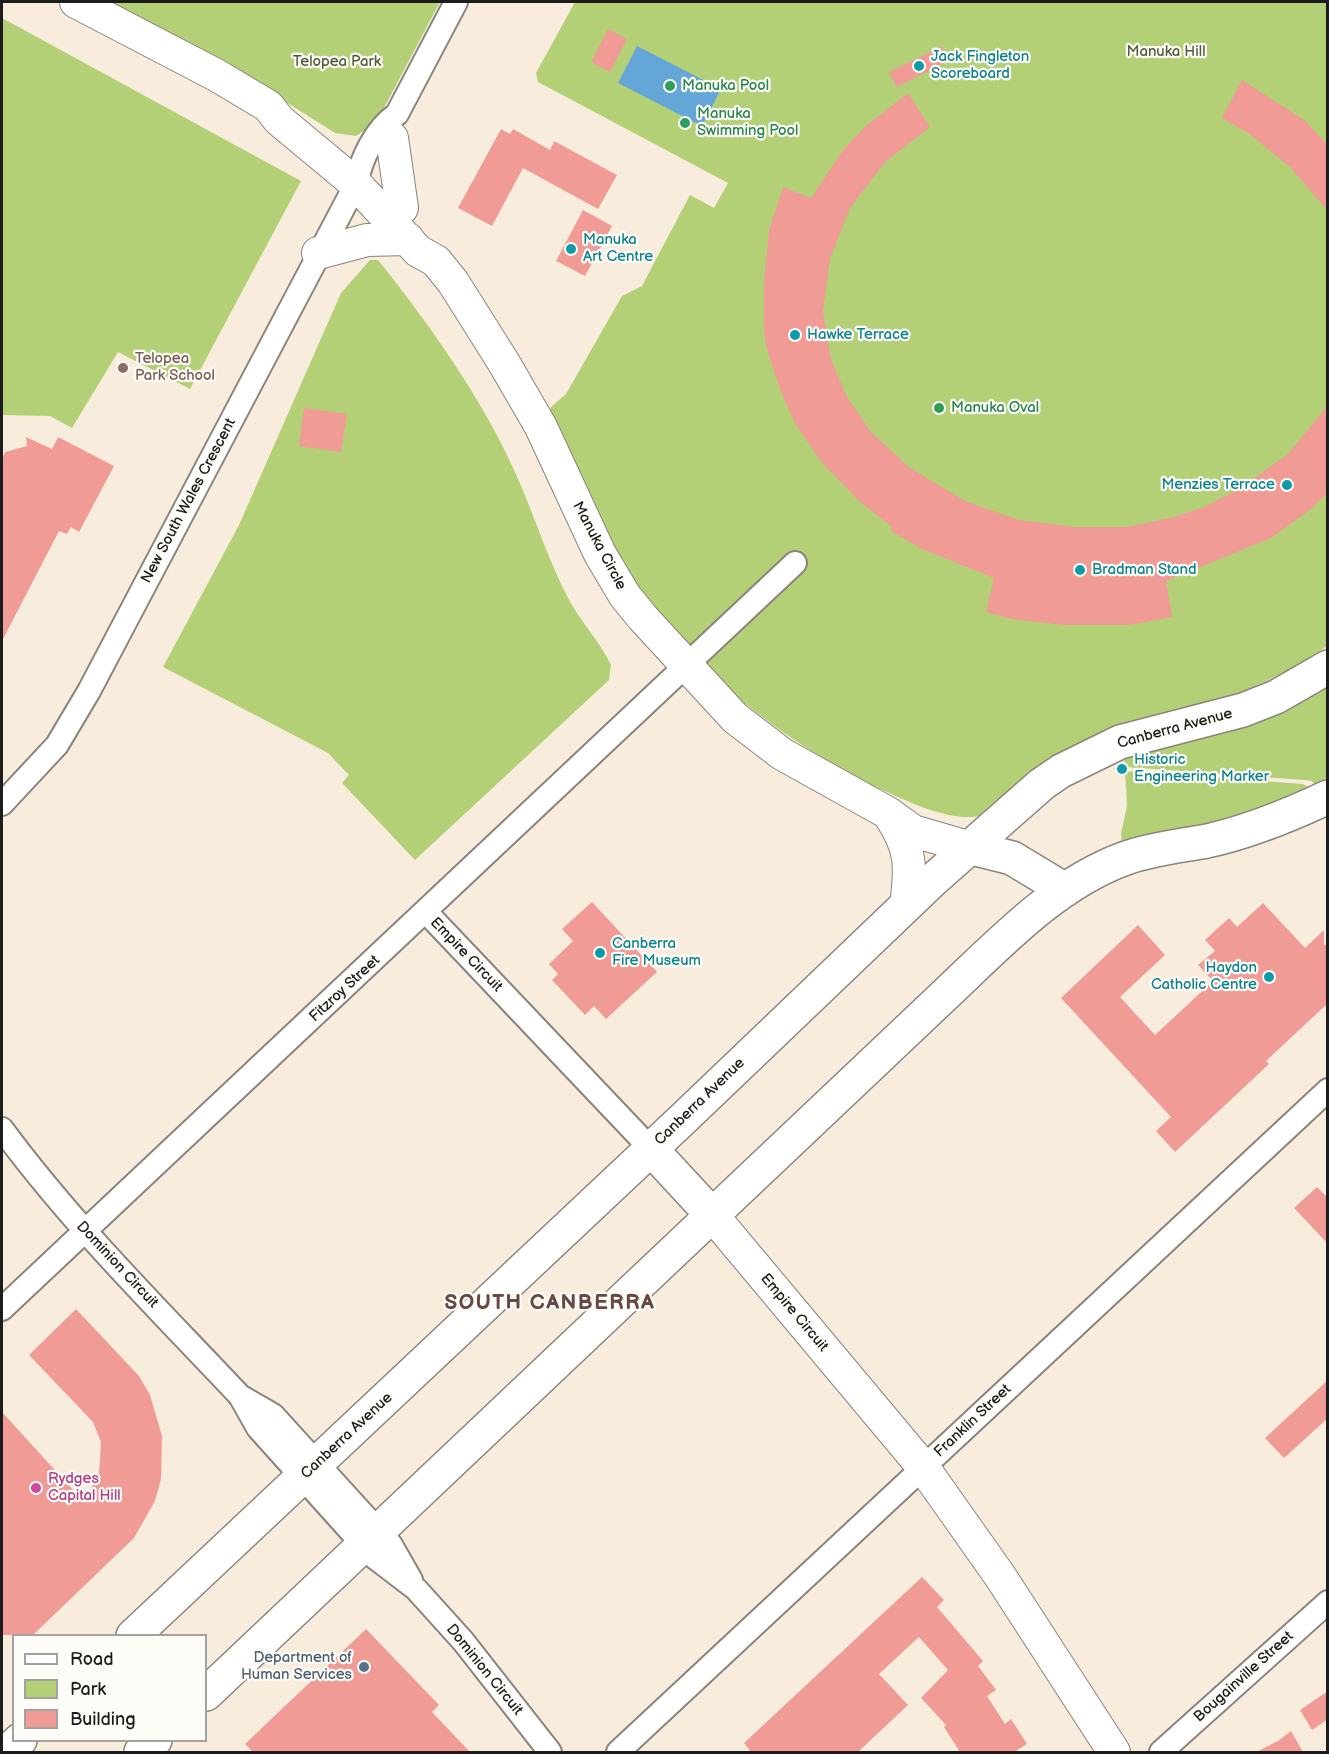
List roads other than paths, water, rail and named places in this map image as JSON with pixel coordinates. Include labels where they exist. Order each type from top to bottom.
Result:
[{"type":"highway","name":"Canberra Avenue","points":[[134,1634],[310,1471],[976,839],[1060,771],[1111,747],[1243,710],[1276,697],[1328,667]]},
{"type":"highway","points":[[207,1693],[1002,941],[1065,890],[1125,858],[1209,840],[1266,823],[1328,797]]},
{"type":"highway","points":[[976,839],[1039,855],[1065,890]]},
{"type":"highway","name":"Empire Circuit","points":[[651,1149],[713,1216]]},
{"type":"highway","points":[[141,1752],[153,1742]]},
{"type":"street","points":[[76,2],[216,75],[268,106],[285,108],[312,125],[363,173]]},
{"type":"street","name":"New South Wales Crescent","points":[[2,804],[57,744],[89,691],[318,254],[363,173],[395,126],[456,2]]},
{"type":"street","points":[[395,126],[402,208]]},
{"type":"street","name":"Manuka Circle","points":[[363,173],[402,208],[433,244],[436,261]]},
{"type":"street","name":"Manuka Circle","points":[[363,173],[408,239],[418,251],[436,261],[453,282],[541,427],[600,554],[625,596],[687,667],[735,717],[782,754],[888,813],[920,814],[976,839]]},
{"type":"street","points":[[318,254],[367,240],[408,239]]},
{"type":"street","name":"Fitzroy Street","points":[[2,1309],[795,563]]},
{"type":"street","points":[[888,813],[908,848],[910,864],[906,906]]},
{"type":"street","name":"Empire Circuit","points":[[426,912],[651,1149]]},
{"type":"street","name":"Franklin Street","points":[[618,1752],[1328,1090]]},
{"type":"street","name":"Dominion Circuit","points":[[2,1129],[36,1175],[86,1232],[240,1396],[258,1428],[310,1471],[370,1537],[391,1545],[416,1589],[463,1641],[550,1752]]},
{"type":"street","name":"Empire Circuit","points":[[713,1216],[923,1467],[1000,1576],[1114,1752]]},
{"type":"street","name":"Bougainville Street","points":[[1161,1752],[1328,1602]]},
{"type":"water","name":"Manuka Pool","points":[[637,46],[721,89],[702,126],[618,83]]},
{"type":"place","name":"Jack Fingleton Scoreboard","points":[[919,66]]},
{"type":"place","name":"Manuka Pool","points":[[670,86]]},
{"type":"place","name":"Manuka Swimming Pool","points":[[685,123]]},
{"type":"place","name":"Manuka Art Centre","points":[[571,249]]},
{"type":"place","name":"Hawke Terrace","points":[[795,335]]},
{"type":"place","name":"Telopea Park School","points":[[123,368]]},
{"type":"place","name":"Manuka Oval","points":[[939,408]]},
{"type":"place","name":"Menzies Terrace","points":[[1287,485]]},
{"type":"place","name":"Bradman Stand","points":[[1080,570]]},
{"type":"place","name":"Historic Engineering Marker","points":[[1122,769]]},
{"type":"place","name":"Canberra Fire Museum","points":[[600,953]]},
{"type":"place","name":"Haydon Catholic Centre","points":[[1269,977]]},
{"type":"place","name":"Rydges Capital Hill","points":[[36,1488]]},
{"type":"place","name":"Department of Human Services","points":[[364,1667]]},
{"type":"district","name":"SOUTH CANBERRA","points":[[550,1304]]},
{"type":"park label","name":"Manuka Hill","points":[[1166,52]]},
{"type":"park label","name":"Telopea Park","points":[[337,62]]}]
